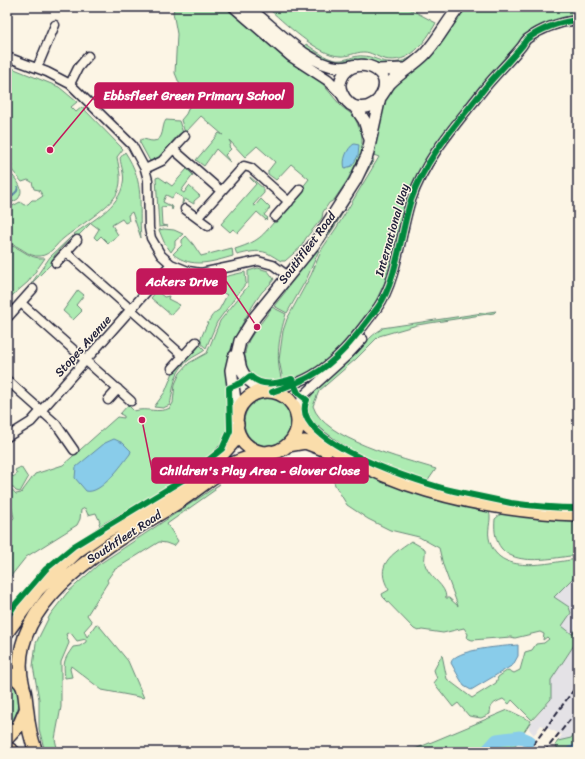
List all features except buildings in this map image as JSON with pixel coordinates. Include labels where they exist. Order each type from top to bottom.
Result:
[{"type":"main road","points":[[356,107],[371,106],[404,69],[426,52],[459,7]]},
{"type":"main road","points":[[371,140],[364,120],[356,107],[348,102],[343,95],[340,85],[343,76],[348,70],[358,65],[370,66],[377,70],[404,69]]},
{"type":"main road","points":[[377,70],[384,84],[381,95]]},
{"type":"main road","name":"Southfleet Road","points":[[7,632],[38,589],[81,548],[179,489],[216,461],[233,444],[237,420],[231,372],[234,357],[237,354],[240,341],[255,317],[314,243],[355,181],[367,156],[381,95]]},
{"type":"main road","points":[[237,354],[241,369],[255,386],[283,395],[288,399],[297,416],[311,432],[341,455]]},
{"type":"main road","points":[[272,392],[261,392],[252,396],[243,404],[237,420],[239,435],[247,446],[256,450],[270,452],[280,450],[293,440],[297,431],[297,416]]},
{"type":"main road","points":[[288,445],[305,442],[341,455],[398,479],[459,499],[513,509],[578,514]]},
{"type":"main road","name":"Southfleet Road","points":[[36,752],[26,710],[27,700],[18,668],[22,639],[32,618],[67,578],[97,553],[186,497],[228,467],[249,458],[270,452]]},
{"type":"main road","points":[[7,673],[17,679],[23,687]]},
{"type":"main road","points":[[7,738],[20,724],[26,710]]},
{"type":"main road","points":[[7,748],[13,752]]},
{"type":"street","points":[[234,7],[291,56],[328,80],[343,95]]},
{"type":"street","points":[[247,7],[285,38],[323,63],[338,68],[358,65]]},
{"type":"street","name":"International Way","points":[[272,392],[316,373],[339,354],[356,337],[378,306],[385,292],[394,268],[410,202],[423,172],[437,149],[526,40],[550,27],[578,20]]},
{"type":"street","points":[[37,68],[55,25]]},
{"type":"street","points":[[70,84],[78,68],[88,56]]},
{"type":"street","points":[[7,57],[37,68],[70,84],[132,145],[144,169],[148,186],[150,234],[156,249],[171,264],[188,272],[201,273],[258,261],[273,265],[288,276]]},
{"type":"street","points":[[144,169],[162,161],[185,136]]},
{"type":"street","points":[[173,149],[221,191]]},
{"type":"street","points":[[198,217],[242,168],[248,166],[288,202]]},
{"type":"street","points":[[275,217],[300,189]]},
{"type":"street","points":[[185,209],[198,217],[208,226]]},
{"type":"street","points":[[56,263],[76,240]]},
{"type":"street","points":[[66,252],[182,355]]},
{"type":"street","name":"Stopes Avenue","points":[[7,437],[31,422],[171,264]]},
{"type":"street","points":[[9,316],[33,290]]},
{"type":"street","points":[[21,303],[131,401]]},
{"type":"street","points":[[297,416],[302,398],[306,393],[347,356],[363,339]]},
{"type":"street","points":[[172,368],[182,355],[196,342]]},
{"type":"street","points":[[7,380],[61,430],[74,450]]},
{"type":"street","points":[[108,400],[118,389]]},
{"type":"shaded area","points":[[578,573],[578,627],[572,634],[561,626],[571,613],[569,607],[554,597]]},
{"type":"shaded area","points":[[578,639],[578,731],[572,739],[556,743],[562,735],[541,725],[534,735],[529,729],[529,725],[551,699],[551,680]]},
{"type":"green space","points":[[175,7],[226,7],[282,56],[322,83],[341,106],[354,116],[362,134],[362,152],[347,181],[334,200],[329,203],[323,212],[322,218],[306,238],[301,247],[285,261],[281,261],[260,251],[237,255],[235,249],[257,240],[301,195],[302,188],[309,179],[291,164],[276,180],[268,174],[268,171],[275,162],[257,146],[245,157],[229,140],[231,144],[229,147],[231,149],[225,155],[231,163],[216,149],[204,166],[196,160],[219,133],[223,135],[201,116],[185,133],[181,120],[189,107],[175,73],[177,34],[173,12]]},
{"type":"green space","points":[[267,7],[406,7],[436,23],[422,44],[402,59],[384,59],[364,52],[340,56],[322,50],[301,37]]},
{"type":"green space","points":[[463,7],[576,7],[577,18],[521,41],[500,63],[444,132],[428,155],[416,177],[405,210],[390,267],[384,284],[371,311],[357,331],[321,366],[296,381],[295,378],[283,380],[279,360],[283,331],[287,319],[311,275],[322,249],[379,157],[371,154],[380,111],[389,90]]},
{"type":"green space","points":[[438,26],[435,34],[419,54],[403,64],[385,65],[364,59],[342,64],[323,60],[319,54],[304,48],[306,44],[328,58],[337,60],[360,56],[384,61],[404,61],[418,53],[424,47]]},
{"type":"green space","points":[[7,66],[59,87],[77,102],[71,107],[76,112],[82,107],[123,149],[117,157],[120,184],[114,198],[101,210],[64,238],[47,254],[40,256],[31,255],[16,246],[7,244],[7,209],[20,202],[24,205],[28,204],[32,200],[37,200],[43,196],[39,190],[34,189],[32,182],[28,180],[22,182],[11,169],[12,165],[10,166],[7,161],[7,145],[11,139],[7,130]]},
{"type":"green space","points":[[166,120],[179,121],[183,133],[179,134],[171,143],[171,146],[162,157],[151,163],[139,141],[142,139],[153,141],[159,139]]},
{"type":"green space","points":[[125,152],[132,163],[136,174],[140,194],[141,238],[132,212],[128,215],[129,221],[125,223],[122,219],[112,225],[118,235],[108,243],[101,236],[97,240],[94,237],[99,229],[91,223],[77,237],[74,234],[104,213],[121,192],[123,174],[120,158]]},
{"type":"green space","points":[[370,158],[374,160],[335,226],[320,248],[307,278],[287,313],[274,306],[286,291],[284,288]]},
{"type":"green space","points":[[7,168],[18,183],[21,190],[18,199],[7,205]]},
{"type":"green space","points":[[187,169],[193,175],[181,191],[184,193],[189,186],[200,196],[194,201],[194,204],[185,199],[182,204],[183,198],[175,193],[172,198],[166,195],[163,202],[171,206],[161,207],[162,225],[168,226],[159,227],[156,178],[159,177],[172,186]]},
{"type":"green space","points":[[250,177],[264,189],[264,193],[253,205],[255,206],[261,199],[270,208],[264,215],[268,218],[266,220],[257,212],[238,233],[233,229],[230,232],[221,224],[256,184]]},
{"type":"green space","points":[[159,230],[174,230],[183,234],[175,241],[175,246],[171,252],[164,242]]},
{"type":"green space","points":[[73,236],[75,238],[70,238],[54,256],[55,260],[31,284],[50,257],[71,237]]},
{"type":"green space","points":[[186,236],[201,256],[232,248],[233,256],[202,263],[195,263],[180,259],[173,254],[182,245],[182,240]]},
{"type":"green space","points":[[7,246],[16,247],[33,257],[45,258],[28,282],[7,300]]},
{"type":"green space","points":[[258,268],[268,271],[274,279],[262,292],[251,308],[231,348],[227,366],[229,413],[228,431],[226,438],[218,450],[188,475],[100,526],[96,513],[88,515],[85,508],[81,510],[80,519],[77,525],[26,557],[7,581],[7,524],[14,518],[7,484],[16,494],[21,493],[35,474],[63,465],[117,417],[124,418],[124,416],[120,414],[128,405],[134,411],[166,410],[170,408],[173,403],[175,384],[180,373],[189,363],[207,353],[220,321],[248,286],[248,271]]},
{"type":"green space","points":[[245,272],[246,283],[217,322],[206,348],[199,342],[212,315],[219,310],[227,295],[207,284],[187,281],[171,276],[190,281],[202,282]]},
{"type":"green space","points":[[160,287],[161,289],[158,292],[164,297],[169,296],[168,299],[180,305],[171,315],[151,298]]},
{"type":"green space","points":[[78,290],[84,295],[76,305],[82,311],[73,320],[63,311]]},
{"type":"green space","points":[[272,307],[286,314],[281,331],[278,355],[282,381],[263,380],[256,377],[246,367],[246,350],[249,340]]},
{"type":"green space","points":[[496,311],[494,313],[417,325],[379,336],[356,359],[319,391],[313,406],[320,418],[348,438],[366,446],[436,469],[427,482],[375,463],[355,453],[336,442],[320,430],[310,418],[307,404],[316,390],[327,378],[353,357],[370,338],[382,328]]},
{"type":"green space","points":[[198,343],[205,350],[189,360],[180,370],[175,380],[170,405],[163,408],[154,407],[165,392],[174,370],[198,347]]},
{"type":"green space","points":[[268,398],[277,400],[285,405],[290,413],[292,422],[290,431],[285,439],[277,444],[268,446],[259,444],[251,439],[246,431],[244,422],[246,413],[251,405],[259,400]]},
{"type":"green space","points":[[320,452],[364,471],[488,510],[490,516],[489,538],[494,551],[502,559],[513,563],[526,565],[578,559],[578,573],[554,597],[569,607],[571,613],[562,626],[572,634],[578,627],[578,639],[551,680],[551,699],[532,720],[512,700],[509,704],[503,699],[493,705],[490,714],[481,718],[469,716],[458,703],[453,707],[434,683],[437,679],[434,670],[442,655],[447,679],[472,698],[496,683],[498,677],[508,670],[514,673],[520,670],[525,652],[532,650],[536,644],[544,643],[549,639],[547,637],[543,640],[544,634],[540,632],[515,638],[472,640],[467,638],[468,634],[464,628],[443,633],[422,630],[418,631],[414,629],[383,597],[382,594],[389,590],[383,574],[384,567],[391,556],[411,541],[425,549],[425,562],[428,571],[444,589],[446,598],[449,598],[458,606],[443,565],[439,548],[419,537],[390,530],[368,519],[347,505],[335,485],[327,464],[319,456]]},
{"type":"green space","points":[[7,467],[13,477],[17,474],[15,470],[21,467],[28,478],[20,492],[16,491],[7,481]]},
{"type":"green space","points":[[220,484],[214,488],[215,490],[167,524],[178,541],[174,546],[159,542],[114,570],[87,615],[92,622],[84,631],[87,637],[96,624],[101,628],[128,661],[144,698],[102,690],[71,666],[70,669],[72,677],[65,678],[64,664],[68,655],[73,647],[80,646],[86,642],[86,639],[77,641],[70,632],[66,634],[69,643],[61,662],[61,707],[55,739],[58,752],[45,752],[39,729],[39,699],[33,666],[36,643],[50,615],[67,593],[98,565]]},
{"type":"green space","points":[[503,512],[578,518],[578,555],[535,560],[522,559],[510,555],[501,548],[496,536],[495,519]]},
{"type":"green space","points":[[7,681],[17,692],[19,703],[18,710],[7,728]]},
{"type":"green space","points":[[508,710],[531,721],[511,752],[408,752]]},
{"type":"green space","points":[[578,729],[578,752],[561,752],[555,745],[558,741],[571,738]]},
{"type":"water","points":[[354,144],[359,145],[358,156],[352,166],[345,168],[344,162],[346,155],[349,148]]},
{"type":"water","points":[[114,439],[123,443],[131,451],[130,454],[111,478],[104,484],[92,491],[86,491],[75,478],[76,467],[105,443]]},
{"type":"water","points":[[518,645],[518,656],[513,665],[471,690],[464,686],[451,663],[454,658],[470,651],[492,647]]},
{"type":"pier","points":[[535,733],[556,743],[549,752],[539,752],[528,743]]},
{"type":"waterway","points":[[7,201],[17,191],[18,187]]},
{"type":"waterway","points":[[486,752],[497,740],[520,737],[529,741]]},
{"type":"waterway","points":[[572,752],[578,750]]},
{"type":"railway","points":[[528,752],[578,684]]},
{"type":"railway","points":[[544,752],[578,710]]},
{"type":"cycle path","points":[[272,392],[302,381],[311,376],[331,362],[356,336],[378,307],[390,284],[407,212],[417,184],[433,155],[484,89],[527,39],[551,26],[578,20]]},
{"type":"cycle path","points":[[7,618],[14,606],[46,569],[74,546],[186,478],[222,449],[230,431],[229,388],[241,383],[250,376],[255,380],[270,384],[292,379],[298,393],[307,400],[306,415],[317,431],[337,445],[362,459],[417,480],[454,491],[511,503],[544,507],[578,508]]},
{"type":"place","name":"Ebbsfleet Green Primary School","points":[[50,150]]},
{"type":"place","name":"Ackers Drive","points":[[257,327]]},
{"type":"place","name":"Children's Play Area - Glover Close","points":[[142,420]]}]
